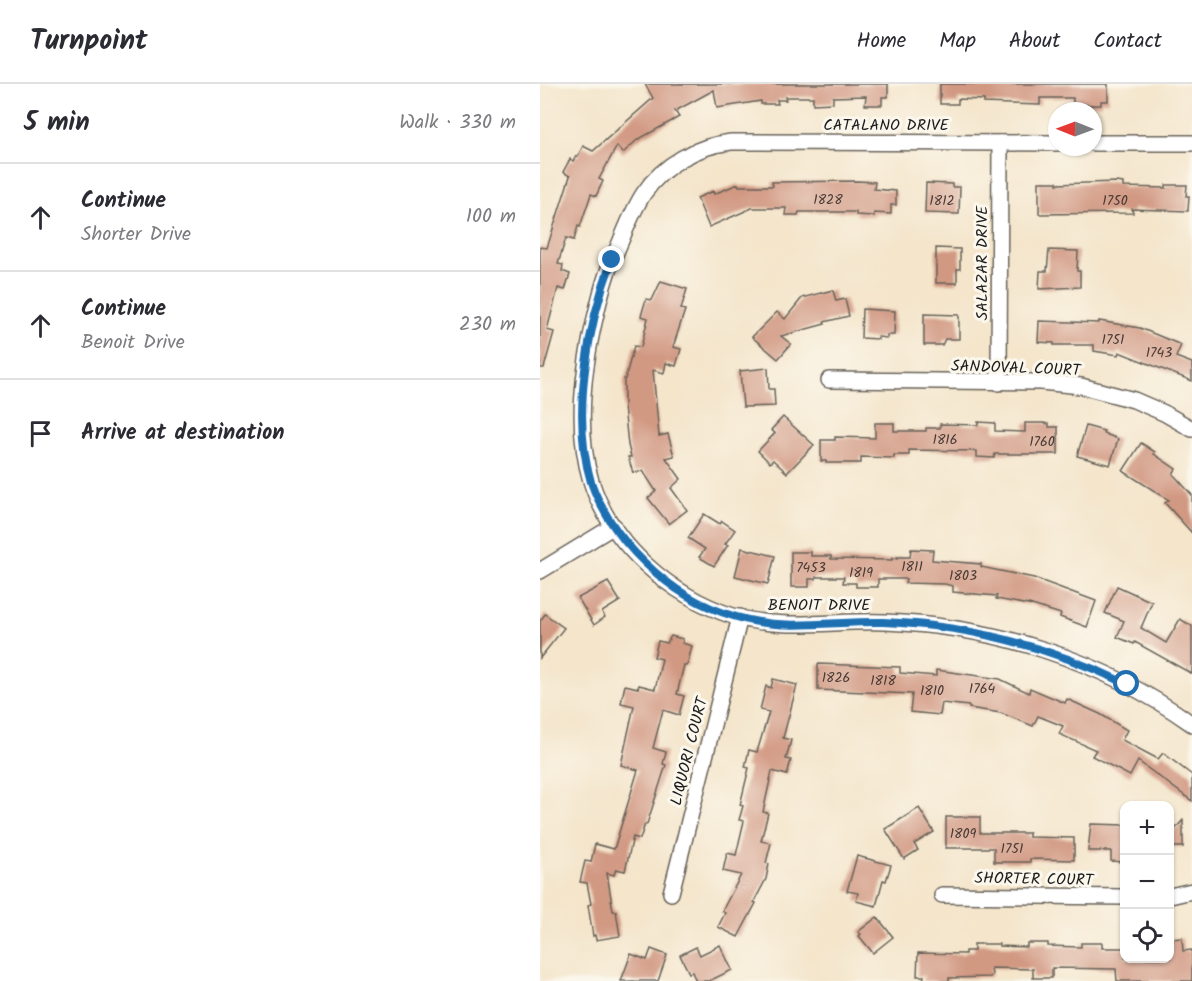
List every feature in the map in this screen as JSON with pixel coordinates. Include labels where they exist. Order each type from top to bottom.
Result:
[{"type":"street","name":"CATALANO DRIVE","points":[[715,145],[744,142],[1048,143]]},
{"type":"street","name":"SALAZAR DRIVE","points":[[999,383],[1000,142]]},
{"type":"street","points":[[1102,143],[1192,143]]},
{"type":"street","name":"BENOIT DRIVE","points":[[715,145],[672,164],[646,190],[612,260],[598,304],[586,358],[583,431],[591,480],[604,511],[635,554],[666,582],[702,603],[740,618],[789,625],[883,622],[917,624],[973,632],[1017,642],[1057,654],[1096,670],[1134,688],[1192,724]]},
{"type":"street","name":"SANDOVAL COURT","points":[[829,380],[1056,383],[1120,395],[1149,406],[1192,429]]},
{"type":"street","points":[[540,571],[614,526]]},
{"type":"street","name":"LIQUORI COURT","points":[[671,893],[740,618]]},
{"type":"street","points":[[1174,895],[1192,891]]},
{"type":"street","name":"SHORTER COURT","points":[[942,895],[1120,897]]},
{"type":"building","points":[[645,84],[888,84],[888,97],[882,97],[882,105],[865,105],[866,96],[833,97],[833,103],[813,104],[813,97],[785,97],[786,100],[777,100],[778,104],[761,104],[761,101],[717,108],[714,90],[675,111],[679,117],[637,140],[623,153],[617,146],[599,179],[603,181],[596,196],[591,194],[574,240],[566,238],[558,264],[563,265],[562,271],[570,274],[565,290],[558,288],[547,330],[554,332],[544,368],[540,368],[540,247],[547,248],[570,176],[563,172],[570,159],[573,161],[578,156],[583,146],[593,151],[653,98]]},
{"type":"building","points":[[940,84],[1108,84],[1108,101],[1101,102],[1073,102],[1073,98],[1040,98],[1040,105],[984,103],[984,100],[958,99],[958,104],[940,104]]},
{"type":"building","points":[[772,182],[875,182],[874,189],[896,191],[896,205],[891,205],[891,214],[874,213],[874,216],[856,215],[856,212],[799,212],[798,215],[785,215],[786,208],[752,208],[709,227],[697,198],[738,184],[739,186],[773,186]]},
{"type":"building","points":[[1039,182],[1057,182],[1057,184],[1116,182],[1123,183],[1123,187],[1166,188],[1166,185],[1187,185],[1188,211],[1132,209],[1133,213],[1039,214]]},
{"type":"building","points":[[926,183],[952,184],[952,187],[960,187],[959,214],[925,213]]},
{"type":"building","points":[[936,248],[960,249],[957,283],[936,283]]},
{"type":"building","points":[[1049,250],[1078,251],[1077,271],[1080,271],[1080,287],[1039,289],[1040,271],[1047,271]]},
{"type":"building","points":[[661,281],[687,289],[681,309],[685,310],[673,347],[681,349],[676,366],[666,363],[664,373],[653,370],[659,436],[668,434],[674,456],[666,458],[681,479],[671,488],[687,510],[669,524],[648,498],[656,491],[643,471],[633,473],[628,457],[631,457],[624,406],[624,379],[634,346],[641,347],[648,318],[641,316],[646,299],[652,300]]},
{"type":"building","points":[[833,290],[836,301],[845,299],[849,316],[781,336],[791,344],[778,359],[752,337],[777,312],[785,319],[802,298]]},
{"type":"building","points":[[862,309],[895,311],[894,335],[887,335],[887,338],[878,337],[878,339],[861,338]]},
{"type":"building","points":[[924,314],[959,315],[959,339],[945,339],[942,345],[924,345]]},
{"type":"building","points":[[1039,321],[1099,323],[1099,321],[1140,328],[1181,345],[1176,357],[1192,363],[1192,381],[1119,352],[1118,355],[1094,351],[1094,345],[1054,345],[1054,343],[1038,342]]},
{"type":"building","points":[[768,368],[769,389],[774,389],[775,406],[743,407],[740,371]]},
{"type":"building","points":[[783,417],[814,445],[787,473],[773,460],[770,463],[758,451],[775,433],[771,430]]},
{"type":"building","points":[[978,422],[995,423],[995,431],[1025,432],[1025,423],[1043,423],[1049,424],[1049,427],[1058,427],[1058,454],[995,454],[994,458],[977,457],[977,451],[909,450],[909,455],[894,455],[894,458],[861,457],[861,463],[821,461],[821,440],[835,440],[835,437],[875,438],[875,423],[894,423],[894,431],[926,431],[926,428],[940,428],[940,424],[978,425]]},
{"type":"building","points":[[1086,426],[1104,431],[1103,433],[1118,439],[1110,465],[1077,456]]},
{"type":"building","points":[[1141,443],[1176,469],[1173,474],[1192,495],[1192,533],[1165,503],[1169,500],[1123,471]]},
{"type":"building","points":[[704,514],[720,524],[722,521],[735,530],[714,566],[699,557],[705,549],[688,538]]},
{"type":"building","points":[[742,548],[775,556],[768,584],[735,576]]},
{"type":"building","points":[[911,549],[933,550],[932,560],[981,564],[981,567],[1034,578],[1096,601],[1087,627],[1060,617],[1061,614],[1029,604],[996,599],[997,596],[953,592],[953,586],[945,584],[905,583],[906,579],[878,579],[878,587],[856,587],[856,583],[843,583],[844,577],[816,577],[816,579],[809,579],[809,587],[791,587],[791,552],[811,552],[811,556],[831,556],[831,559],[892,560],[897,557],[910,557]]},
{"type":"building","points":[[608,582],[620,601],[602,612],[605,617],[594,625],[578,598]]},
{"type":"building","points":[[1117,586],[1152,602],[1141,628],[1166,643],[1180,619],[1192,626],[1192,674],[1135,642],[1134,644],[1117,637],[1124,621],[1105,613]]},
{"type":"building","points":[[545,614],[564,628],[540,658],[540,621]]},
{"type":"building","points":[[671,636],[683,639],[682,643],[692,646],[687,666],[684,665],[677,694],[684,696],[679,715],[663,710],[653,748],[666,752],[663,764],[666,765],[647,824],[645,824],[640,839],[633,837],[625,871],[616,869],[614,875],[607,873],[613,911],[616,911],[620,936],[596,940],[595,935],[593,936],[588,905],[591,904],[587,883],[580,882],[585,861],[591,862],[595,844],[614,849],[638,770],[621,765],[634,706],[621,703],[625,685],[638,688],[639,685],[655,689],[662,659],[654,657],[658,641],[667,643]]},
{"type":"building","points":[[818,664],[900,667],[900,673],[936,676],[936,670],[951,672],[1000,679],[1029,693],[1030,688],[1065,703],[1067,699],[1100,714],[1127,730],[1122,740],[1158,759],[1163,753],[1192,775],[1192,801],[1138,761],[1130,776],[1092,756],[1096,750],[1059,734],[1063,726],[1038,716],[1033,726],[1001,713],[969,708],[969,706],[942,703],[940,715],[910,712],[912,694],[818,690]]},
{"type":"building","points":[[773,679],[797,685],[783,738],[791,740],[786,759],[791,760],[787,775],[772,771],[763,812],[768,813],[761,841],[771,843],[766,863],[769,864],[766,879],[738,937],[718,927],[725,913],[722,911],[741,875],[723,871],[727,853],[736,855],[744,821],[739,820],[743,806],[740,805],[749,768],[745,767],[749,750],[757,752],[769,712],[760,710],[766,686],[771,688]]},
{"type":"building","points":[[919,808],[934,832],[914,844],[918,850],[904,859],[885,829]]},
{"type":"building","points":[[946,817],[980,817],[980,833],[1029,833],[1029,837],[1074,838],[1074,860],[1030,859],[1030,862],[994,862],[994,848],[946,848]]},
{"type":"building","points":[[1183,820],[1183,847],[1174,847],[1174,830]]},
{"type":"building","points":[[1091,824],[1120,825],[1120,862],[1111,861],[1111,851],[1088,851]]},
{"type":"building","points":[[857,856],[891,865],[886,881],[883,880],[876,906],[856,901],[858,893],[847,891]]},
{"type":"building","points":[[877,917],[893,937],[873,953],[858,932]]},
{"type":"building","points":[[1182,938],[1183,951],[1192,950],[1192,981],[1117,981],[1116,969],[1052,968],[1052,978],[1033,978],[1033,969],[991,968],[990,977],[923,981],[924,976],[917,976],[918,953],[965,954],[965,951],[974,951],[974,944],[1027,947],[1027,943],[1048,943],[1048,946],[1081,947],[1081,943],[1102,943],[1102,948],[1120,948],[1120,963],[1174,963],[1174,939]]},
{"type":"building","points":[[720,945],[732,970],[709,981],[696,981],[680,955],[696,947],[700,955]]},
{"type":"building","points":[[651,949],[667,955],[658,981],[621,981],[631,954],[647,960]]},
{"type":"route","points":[[612,260],[598,304],[586,358],[583,431],[591,480],[604,511],[635,554],[660,577],[687,596],[716,610],[747,620],[789,625],[866,622],[950,628],[1017,642],[1057,654],[1127,684]]}]
